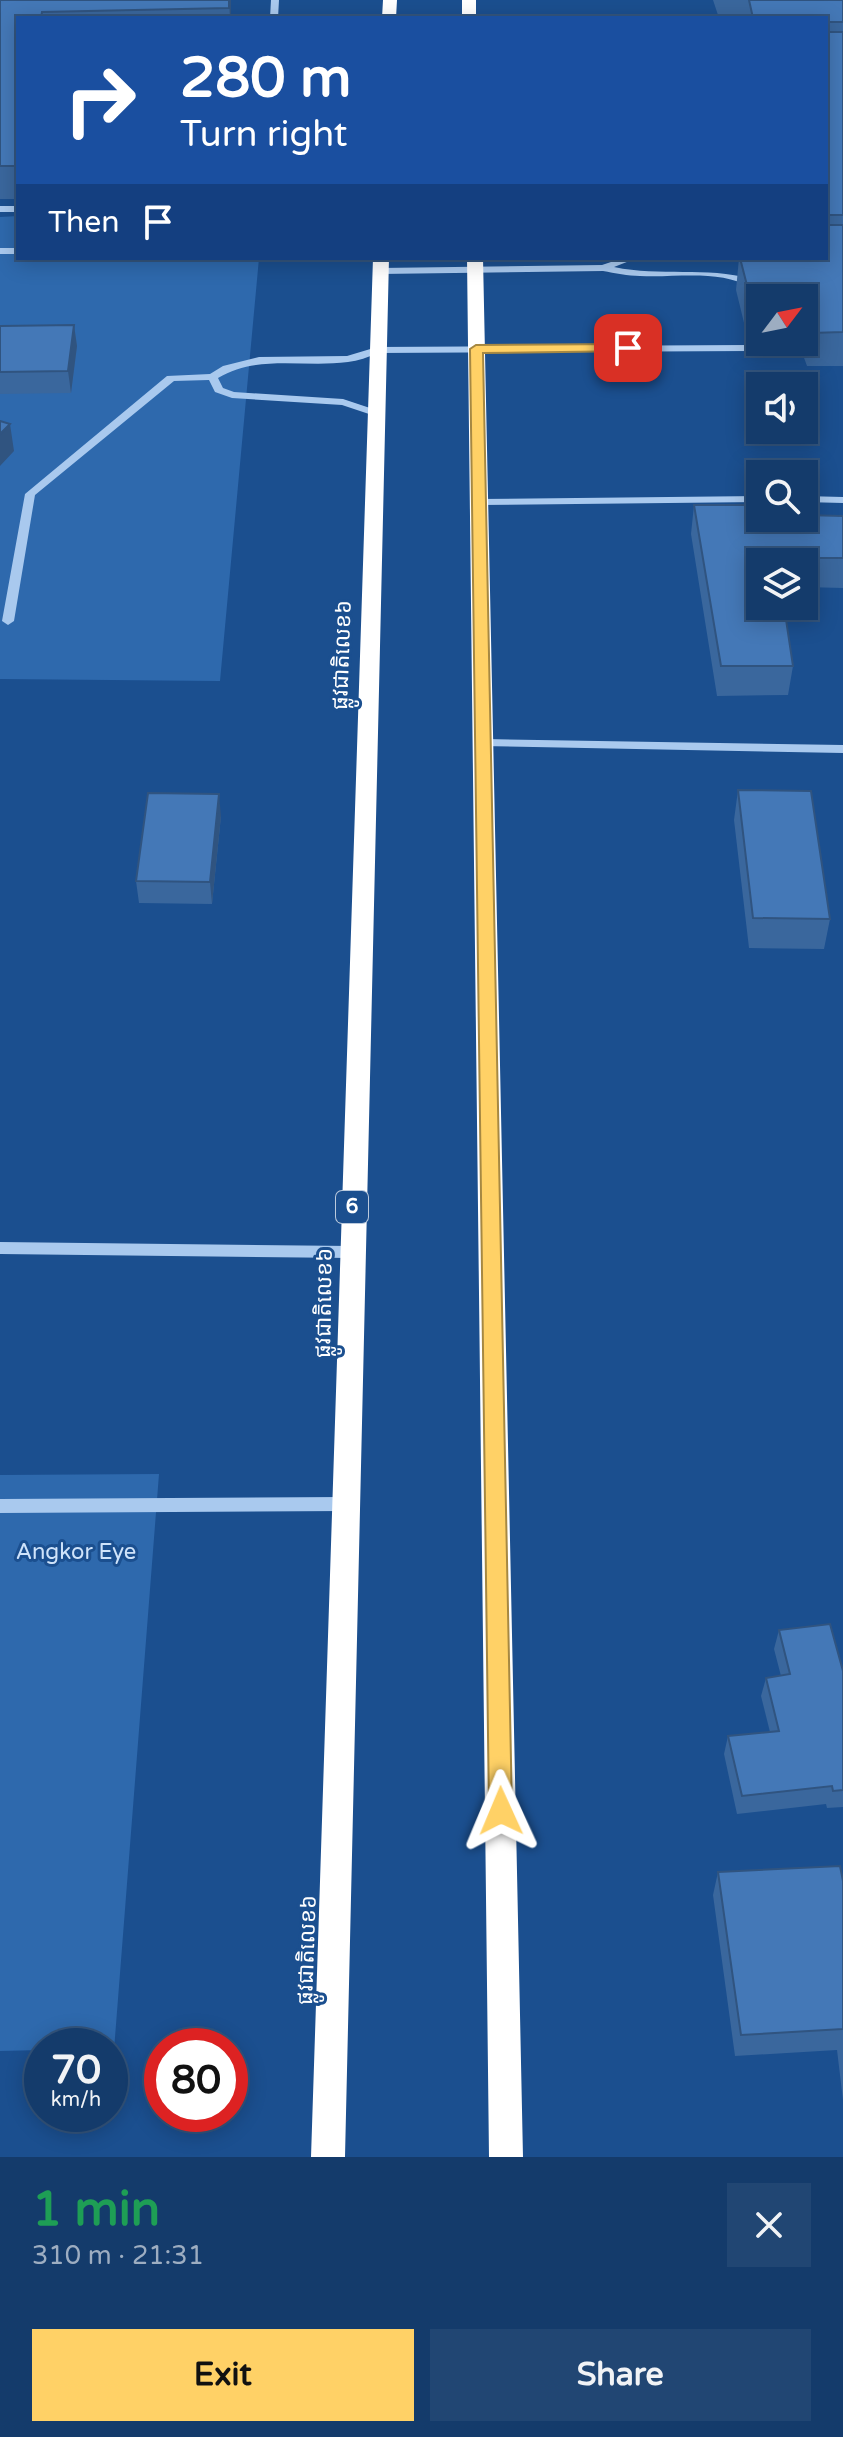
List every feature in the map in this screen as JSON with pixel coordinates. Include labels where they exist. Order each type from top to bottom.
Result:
[{"type":"highway","name":"ផ្លូវជាតិលេខ៦","points":[[328,2157],[380,264]]},
{"type":"highway","points":[[475,264],[506,2157]]},
{"type":"street","points":[[603,268],[626,260]]},
{"type":"street","points":[[380,264],[475,264],[603,268],[636,274],[733,275],[750,284]]},
{"type":"street","points":[[8,621],[30,494],[171,378],[212,377],[224,367],[241,362],[349,359],[377,350],[746,348]]},
{"type":"street","points":[[212,377],[219,390],[232,395],[343,402],[375,413]]},
{"type":"street","points":[[479,502],[746,499]]},
{"type":"street","points":[[818,499],[843,500]]},
{"type":"street","points":[[485,743],[843,749]]},
{"type":"street","points":[[0,1248],[351,1252]]},
{"type":"street","points":[[0,1506],[345,1504]]},
{"type":"green space","points":[[16,216],[16,260],[259,260],[220,681],[0,679],[0,217]]},
{"type":"green space","name":"Angkor Eye","points":[[159,1474],[116,2028],[24,2028],[24,2050],[0,2051],[0,1475]]},
{"type":"building","points":[[0,0],[229,0],[229,8],[42,12],[41,16],[16,16],[16,166],[0,166]]},
{"type":"building","points":[[749,0],[843,0],[843,22],[828,22],[828,16],[753,16]]},
{"type":"building","points":[[828,32],[843,32],[843,215],[829,215],[829,225],[843,225],[843,332],[818,333],[818,284],[747,284],[741,260],[828,260]]},
{"type":"building","points":[[74,325],[68,371],[0,372],[0,326]]},
{"type":"building","points":[[0,421],[10,424],[0,434]]},
{"type":"building","points":[[694,505],[746,505],[746,532],[818,532],[818,515],[843,516],[843,558],[818,558],[818,548],[746,548],[746,620],[786,620],[793,666],[721,666]]},
{"type":"building","points":[[738,790],[811,791],[830,919],[753,918]]},
{"type":"building","points":[[148,793],[219,794],[210,882],[136,881]]},
{"type":"building","points":[[830,1624],[843,1671],[843,1790],[833,1791],[832,1786],[742,1796],[728,1736],[779,1731],[766,1678],[790,1674],[779,1630]]},
{"type":"building","points":[[840,1866],[843,1881],[843,2029],[741,2035],[718,1872]]},
{"type":"route","points":[[501,1811],[476,349],[628,348]]}]
